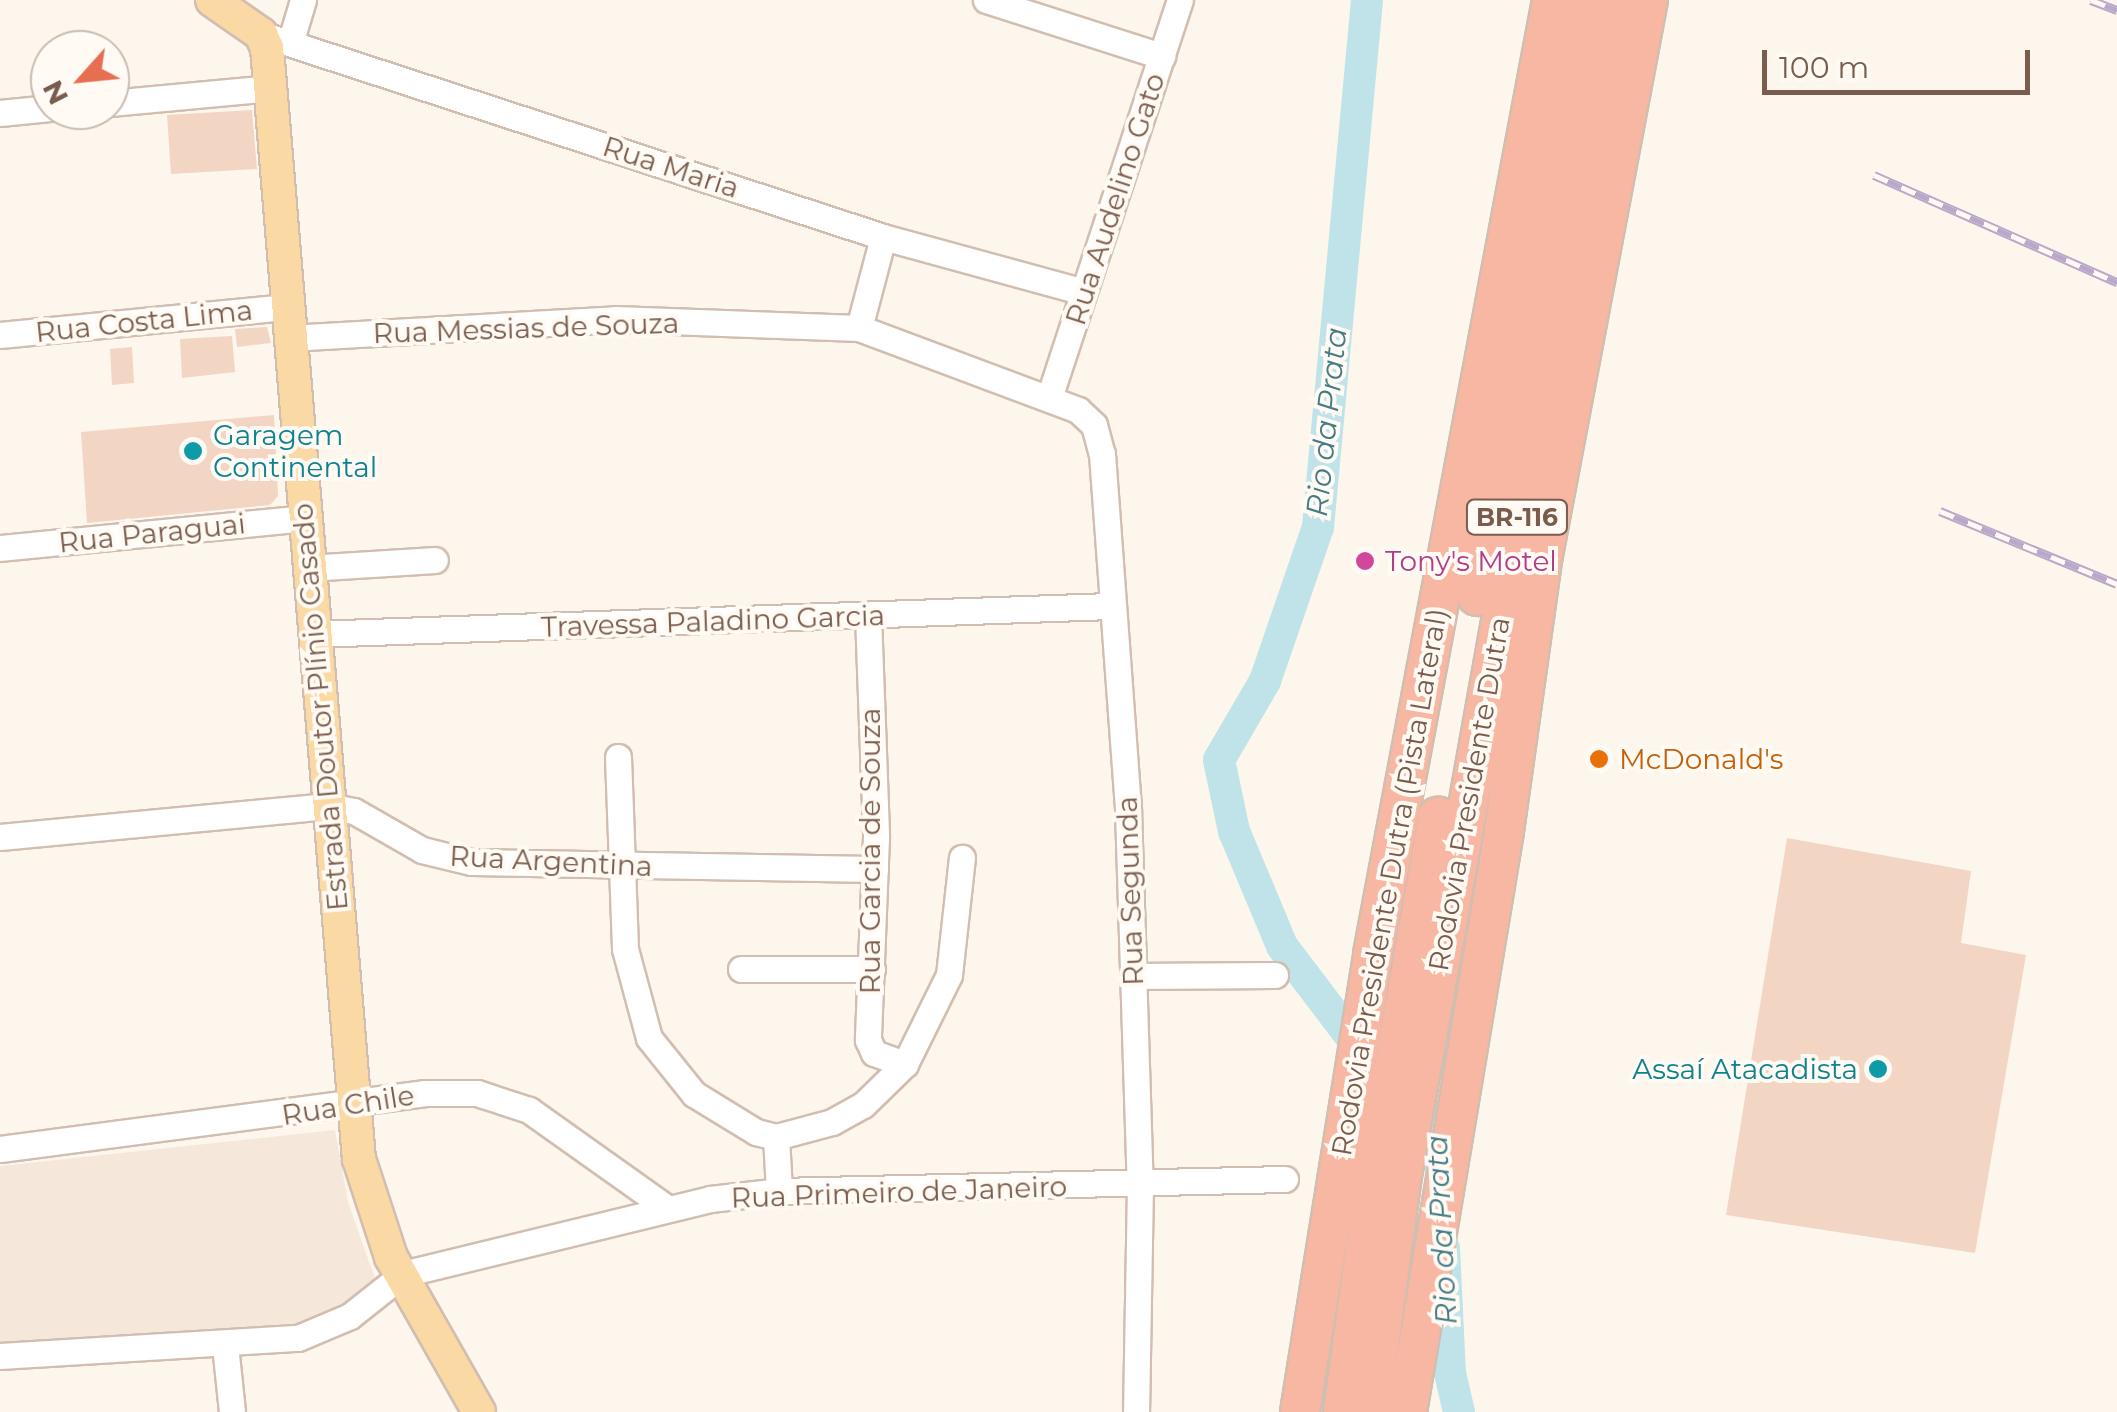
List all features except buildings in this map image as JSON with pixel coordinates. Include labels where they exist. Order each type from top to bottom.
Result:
[{"type":"highway","name":"Rodovia Presidente Dutra (Pista Lateral)","points":[[1300,1412],[1373,954],[1552,0]]},
{"type":"highway","name":"Rodovia Presidente Dutra","points":[[1343,1412],[1414,1028],[1582,0]]},
{"type":"highway","name":"Rodovia Presidente Dutra","points":[[1414,1028],[1612,0]]},
{"type":"highway","name":"BR-116","points":[[1407,1409],[1458,1078],[1504,832],[1543,555],[1648,0]]},
{"type":"highway","name":"Rodovia Presidente Dutra","points":[[1370,1412],[1388,1175]]},
{"type":"main road","points":[[212,0],[276,37]]},
{"type":"main road","name":"Estrada Doutor Plínio Casado","points":[[276,37],[271,88],[288,322],[354,1107],[372,1211],[480,1412]]},
{"type":"street","points":[[276,37],[303,0]]},
{"type":"street","points":[[986,0],[1162,56]]},
{"type":"street","name":"Rua Audelino Gato","points":[[1049,398],[1180,0]]},
{"type":"street","name":"Rua Maria","points":[[276,37],[883,237],[1084,292]]},
{"type":"street","points":[[130,101],[271,88]]},
{"type":"street","points":[[0,113],[30,110]]},
{"type":"street","points":[[859,328],[883,237]]},
{"type":"street","name":"Rua Messias de Souza","points":[[288,322],[615,319],[859,328],[1049,398]]},
{"type":"street","name":"Rua Costa Lima","points":[[0,336],[288,322]]},
{"type":"street","name":"Rua Segunda","points":[[1049,398],[1085,414],[1100,440],[1134,976],[1140,1185],[1136,1412]]},
{"type":"street","name":"Rua Paraguai","points":[[0,548],[304,518]]},
{"type":"street","points":[[308,568],[435,560]]},
{"type":"street","name":"Travessa Paladino Garcia","points":[[314,634],[1112,606]]},
{"type":"street","name":"Rua Garcia de Souza","points":[[868,616],[875,868],[870,1047],[905,1064]]},
{"type":"street","points":[[618,757],[619,867],[632,990],[649,1038],[694,1094],[718,1113],[776,1137],[805,1132],[863,1105],[905,1064],[949,975],[962,858]]},
{"type":"street","name":"Rua Argentina","points":[[0,836],[328,806],[354,811],[450,858],[619,867],[875,868]]},
{"type":"street","points":[[742,969],[872,969]]},
{"type":"street","points":[[1134,976],[1275,975]]},
{"type":"street","name":"Rua Chile","points":[[0,1148],[354,1107],[425,1093],[492,1095],[528,1110],[664,1206]]},
{"type":"street","points":[[776,1137],[779,1191]]},
{"type":"street","name":"Rua Primeiro de Janeiro","points":[[0,1356],[225,1345],[315,1334],[403,1274],[664,1206],[779,1191],[1284,1180]]},
{"type":"street","points":[[225,1345],[232,1412]]},
{"type":"shaded area","points":[[335,1130],[348,1202],[378,1287],[304,1334],[0,1350],[0,1166]]},
{"type":"waterway","name":"Rio da Prata","points":[[1367,0],[1318,527],[1265,681],[1219,760],[1234,831],[1282,946],[1354,1041],[1438,1123],[1440,1164]]},
{"type":"waterway","name":"Rio da Prata","points":[[1444,1248],[1450,1373],[1459,1412]]},
{"type":"railway","points":[[2091,0],[2117,10]]},
{"type":"railway","points":[[1874,175],[2117,282]]},
{"type":"railway","points":[[1940,511],[2117,584]]},
{"type":"place","name":"Garagem Continental","points":[[193,451]]},
{"type":"place","name":"Tony's Motel","points":[[1365,561]]},
{"type":"place","name":"McDonald's","points":[[1599,759]]},
{"type":"place","name":"Assaí Atacadista","points":[[1878,1069]]}]
